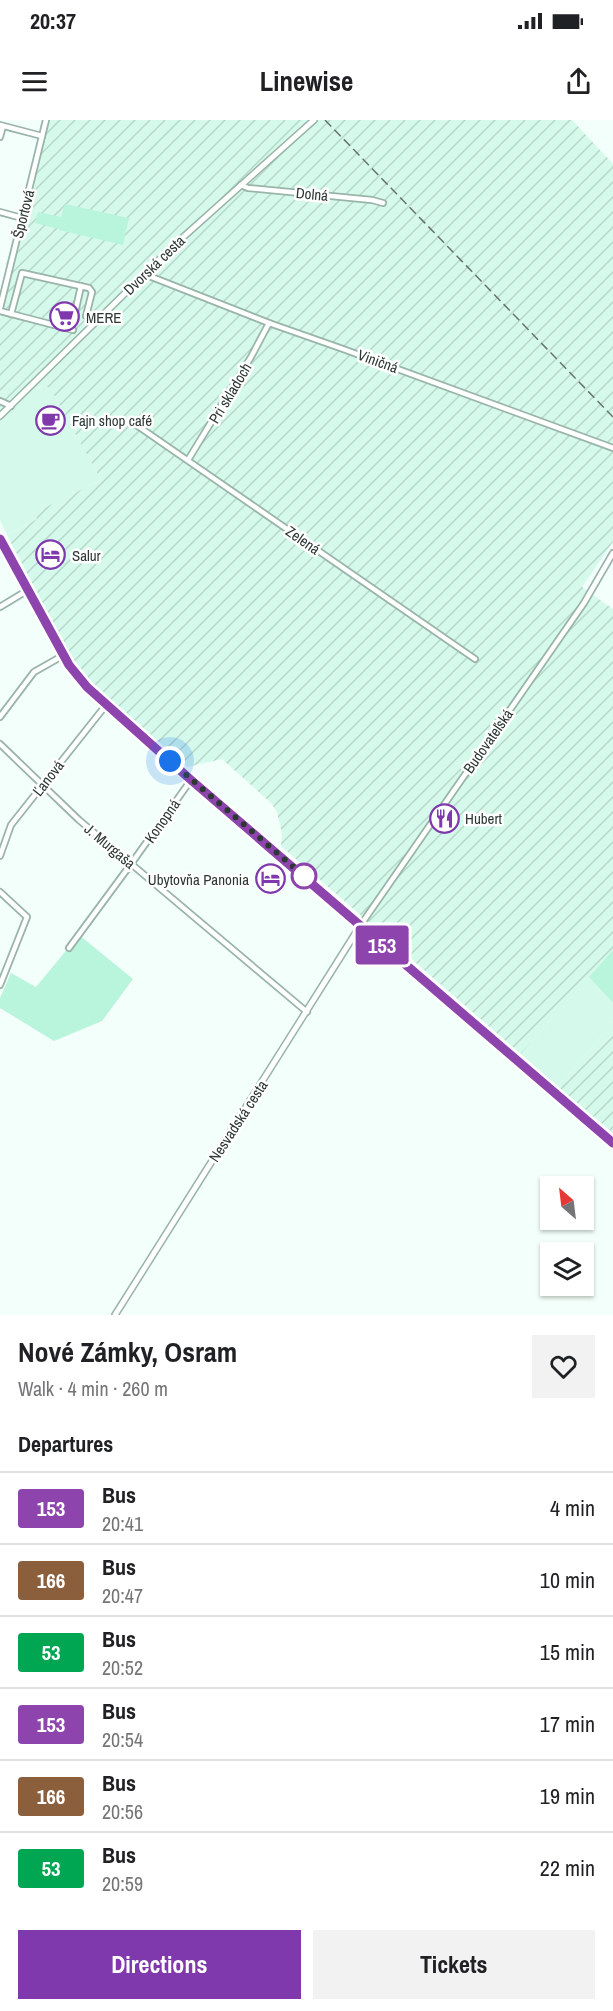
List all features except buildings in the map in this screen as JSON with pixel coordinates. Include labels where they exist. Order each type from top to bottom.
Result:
[{"type":"main road","points":[[0,539],[78,678],[191,780],[613,1143]]},
{"type":"street","name":"Športová","points":[[0,309],[46,120]]},
{"type":"street","name":"Dvorská cesta","points":[[0,416],[144,274],[314,120]]},
{"type":"street","points":[[0,137],[1,126],[42,135]]},
{"type":"street","name":"Dolná","points":[[240,185],[248,188],[383,202]]},
{"type":"street","points":[[0,212],[22,218]]},
{"type":"street","points":[[11,314],[22,273],[89,288],[92,292],[86,316]]},
{"type":"street","name":"Viničná","points":[[144,274],[269,323],[613,448]]},
{"type":"street","points":[[71,328],[81,286]]},
{"type":"street","points":[[0,309],[11,314],[71,328],[80,337]]},
{"type":"street","name":"Pri skladoch","points":[[188,460],[251,357],[269,323]]},
{"type":"street","points":[[0,401],[11,406]]},
{"type":"street","name":"Zelená","points":[[132,422],[475,659]]},
{"type":"street","name":"Budovateľská","points":[[360,926],[584,603],[613,553]]},
{"type":"street","points":[[0,607],[28,590]]},
{"type":"street","points":[[0,717],[34,672],[64,655]]},
{"type":"street","name":"Ľanová","points":[[0,856],[10,825],[106,705]]},
{"type":"street","name":"J. Murgaša","points":[[0,744],[43,786],[131,864],[307,1012]]},
{"type":"street","name":"Konopná","points":[[69,948],[191,780]]},
{"type":"street","points":[[0,892],[27,917],[0,985]]},
{"type":"street","name":"Nesvadská cesta","points":[[115,1315],[360,926]]},
{"type":"shaded area","points":[[42,120],[572,120],[613,164],[613,542],[582,587],[613,609],[613,950],[521,1054],[281,846],[282,834],[277,812],[272,804],[222,759],[187,767],[84,678],[76,668],[7,535],[37,519],[34,513],[101,480],[50,388],[39,387],[25,401],[7,400],[0,396],[0,319],[13,268],[6,265]]},
{"type":"shaded area","points":[[65,204],[129,218],[123,245],[35,223],[38,212],[61,217]]},
{"type":"shaded area","points":[[44,386],[50,388],[101,480],[35,513],[37,519],[7,535],[0,520],[0,396],[7,400]]},
{"type":"shaded area","points":[[79,935],[133,979],[102,1021],[54,1041],[0,1008],[0,998],[11,973],[36,987]]},
{"type":"shaded area","points":[[613,950],[613,1003],[589,977]]},
{"type":"shaded area","points":[[589,977],[613,1003],[613,1023],[558,1087],[521,1054]]},
{"type":"shaded area","points":[[613,1023],[613,1133],[558,1087]]},
{"type":"railway","points":[[325,120],[613,417]]},
{"type":"bus line","name":"153","points":[[0,539],[69,665],[87,687],[191,780],[613,1143]]},
{"type":"place","name":"MERE","points":[[65,317]]},
{"type":"place","name":"Fajn shop café","points":[[51,420]]},
{"type":"place","name":"Salur","points":[[51,555]]},
{"type":"place","name":"Hubert","points":[[444,818]]},
{"type":"place","name":"Ubytovňa Panonia","points":[[270,879]]},
{"type":"route","points":[[170,761],[304,876]]}]
